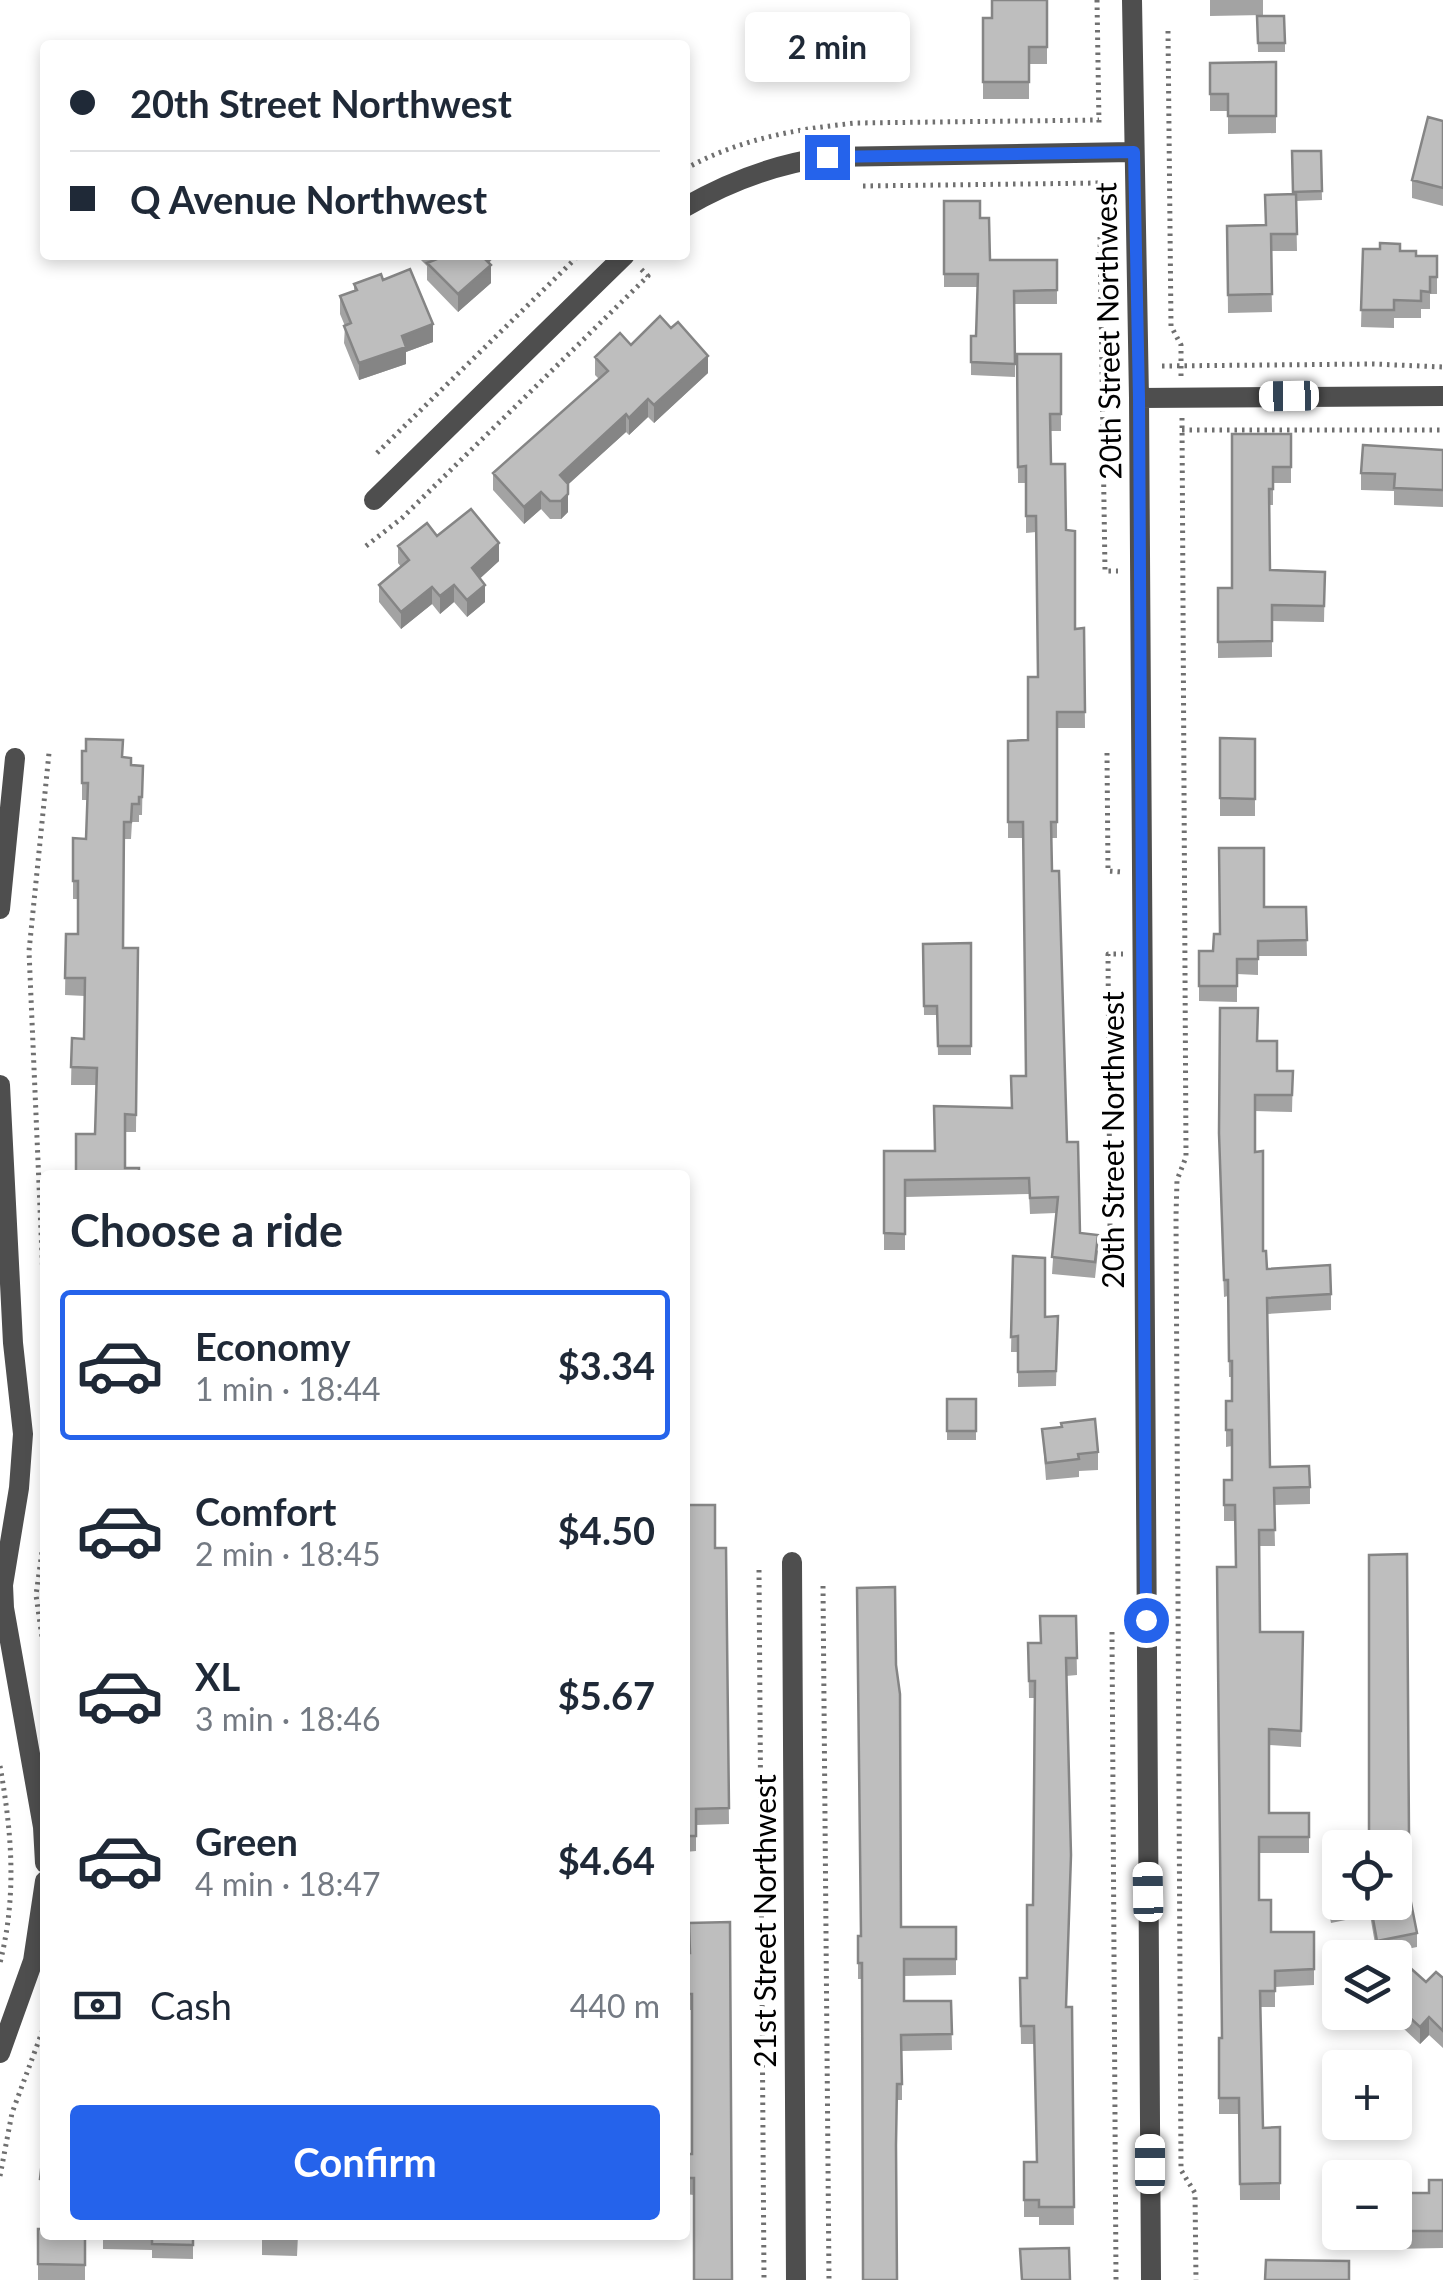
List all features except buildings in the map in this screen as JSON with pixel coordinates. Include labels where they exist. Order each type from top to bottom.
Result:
[{"type":"street","name":"20th Street Northwest","points":[[1132,0],[1139,398],[1151,2280]]},
{"type":"street","points":[[690,204],[758,172],[827,157],[1134,152]]},
{"type":"street","points":[[374,500],[631,260]]},
{"type":"street","points":[[1139,398],[1443,396]]},
{"type":"street","points":[[0,908],[15,758]]},
{"type":"street","points":[[0,1085],[13,1343],[23,1434],[19,1488],[2,1585],[40,1810]]},
{"type":"street","name":"21st Street Northwest","points":[[792,1562],[796,2280]]},
{"type":"street","points":[[0,2053],[33,1961],[40,1914]]},
{"type":"path","points":[[690,167],[742,143],[818,127],[856,123],[1099,121],[1097,0]]},
{"type":"path","points":[[1168,31],[1172,326],[1181,345],[1181,380]]},
{"type":"path","points":[[863,186],[1100,184],[1100,180]]},
{"type":"path","points":[[1100,237],[1105,571]]},
{"type":"path","points":[[377,453],[574,260]]},
{"type":"path","points":[[366,546],[402,518],[648,276],[631,260]]},
{"type":"path","points":[[1159,366],[1443,367]]},
{"type":"path","points":[[1182,416],[1186,1157],[1177,1180],[1176,1216],[1181,2150],[1182,2170],[1195,2193],[1196,2280]]},
{"type":"path","points":[[1182,430],[1443,430]]},
{"type":"path","points":[[40,1208],[29,952],[48,753]]},
{"type":"path","points":[[1108,754],[1108,872]]},
{"type":"path","points":[[1108,954],[1110,1226]]},
{"type":"path","points":[[40,1566],[36,1595],[40,1623]]},
{"type":"path","points":[[759,1570],[764,2280]]},
{"type":"path","points":[[823,1586],[829,2280]]},
{"type":"path","points":[[1112,1632],[1116,2280]]},
{"type":"path","points":[[0,1766],[13,1879],[0,1963]]},
{"type":"path","points":[[0,2176],[12,2113],[40,2037]]},
{"type":"route","points":[[827,157],[1134,152],[1146,1620]]}]
